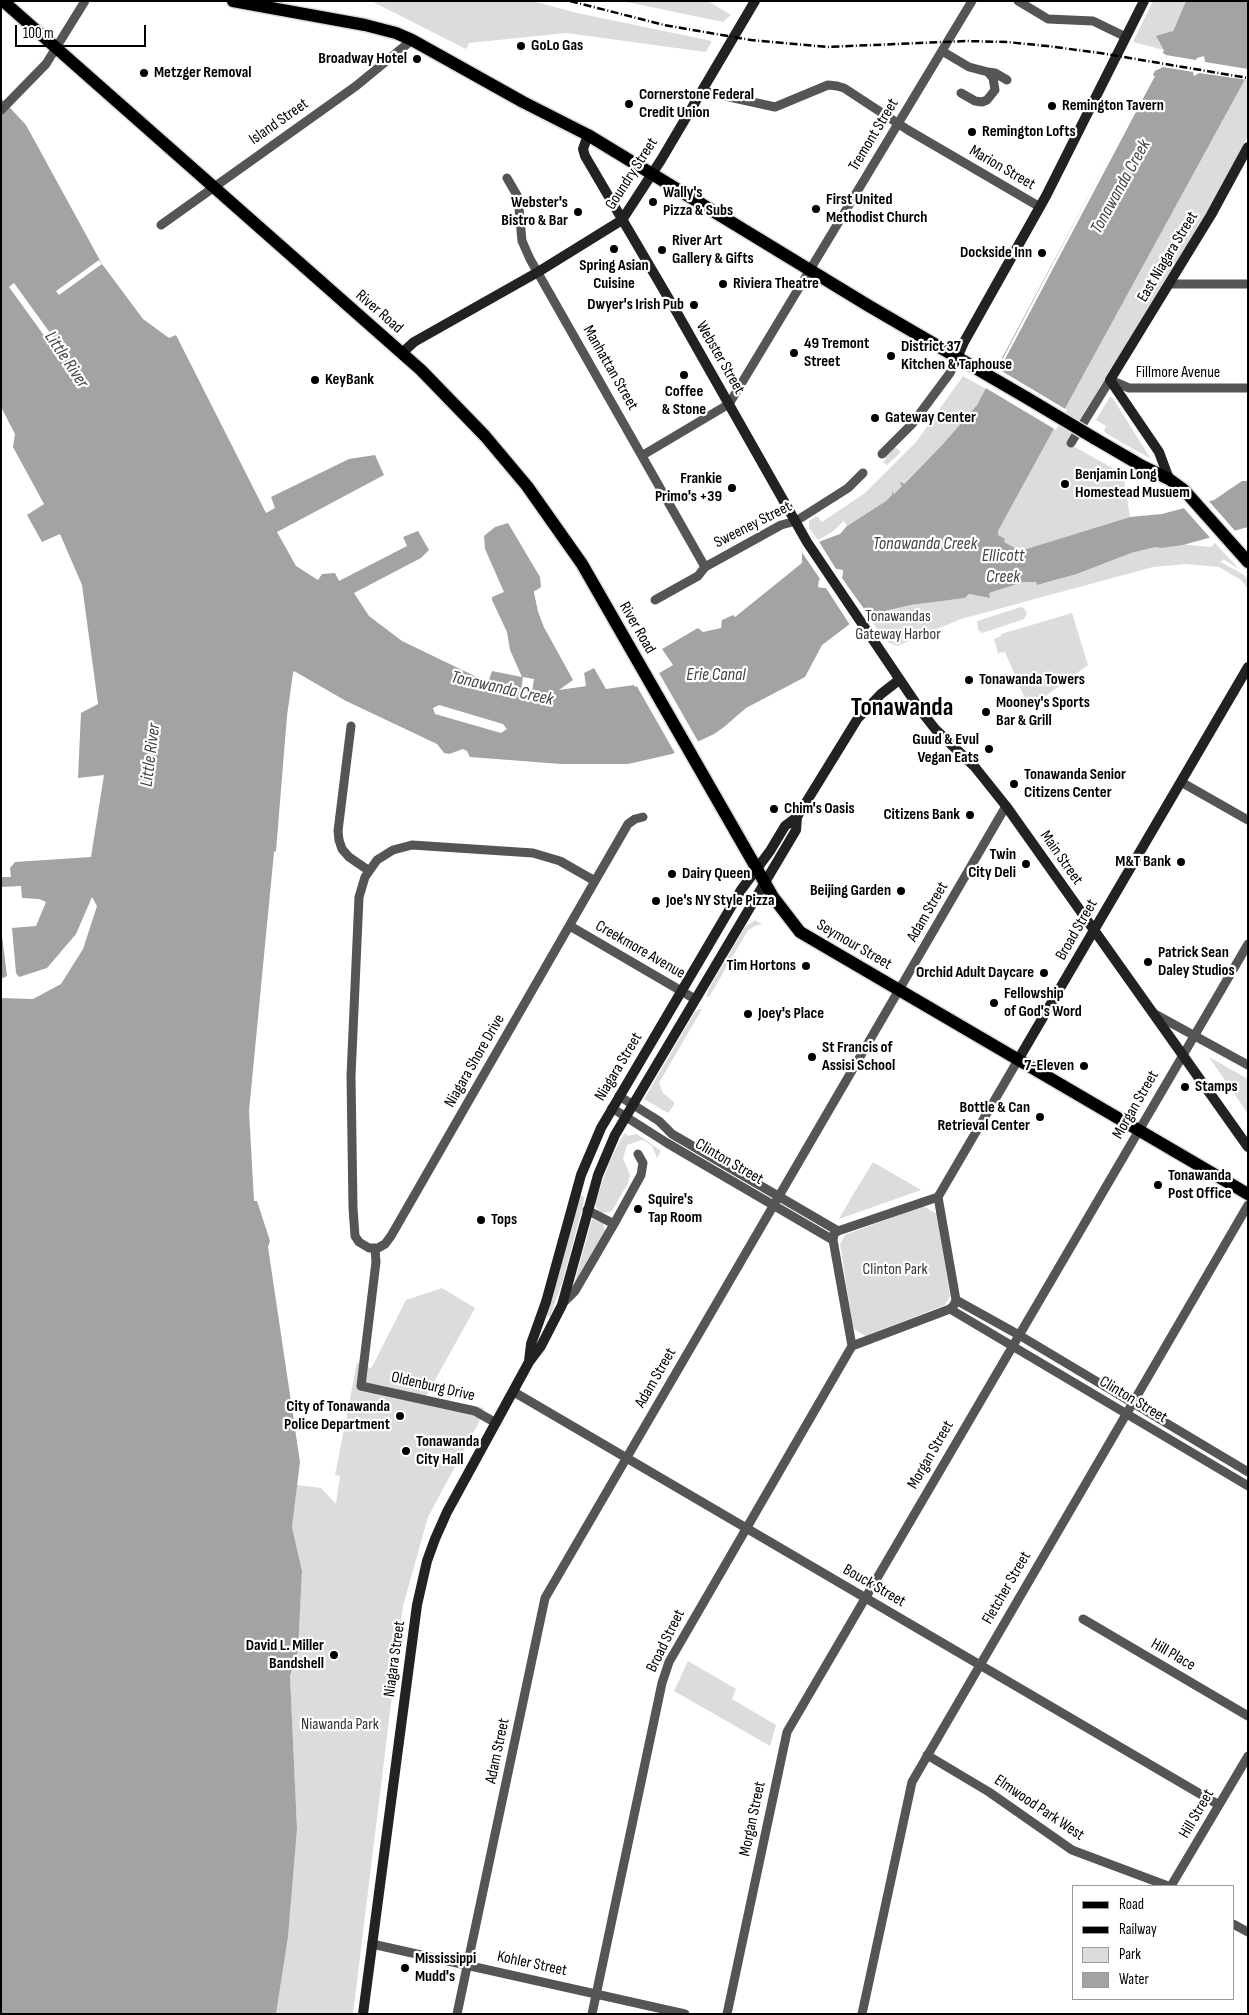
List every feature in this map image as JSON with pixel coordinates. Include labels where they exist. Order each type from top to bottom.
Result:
[{"type":"main road","name":"River Road","points":[[3,1],[402,353],[457,405],[527,486],[582,564],[664,708]]},
{"type":"main road","points":[[233,1],[365,25],[396,33],[588,135],[957,358],[1142,466],[1169,479],[1191,499],[1248,562]]},
{"type":"main road","name":"Seymour Street","points":[[664,708],[764,883],[800,932],[1248,1194]]},
{"type":"street","points":[[1,110],[46,64],[85,1]]},
{"type":"street","name":"Goundry Street","points":[[402,353],[414,342],[538,272],[622,220],[652,174],[754,1]]},
{"type":"street","name":"Tremont Street","points":[[643,455],[729,404],[972,1]]},
{"type":"street","points":[[1018,1],[1048,19],[1093,21],[1126,37]]},
{"type":"street","points":[[882,454],[912,424],[950,373],[964,342],[1040,208],[1144,1]]},
{"type":"street","name":"Island Street","points":[[162,225],[356,86],[412,40]]},
{"type":"street","points":[[942,51],[969,67],[995,73],[1007,80]]},
{"type":"street","points":[[961,93],[975,101],[982,102],[988,100],[995,90],[993,78],[988,72]]},
{"type":"street","name":"Marion Street","points":[[702,91],[775,107],[828,86],[844,88],[898,123],[1040,208]]},
{"type":"street","name":"Webster Street","points":[[588,135],[584,144],[584,153],[807,542],[841,594]]},
{"type":"street","name":"East Niagara Street","points":[[1071,443],[1224,194],[1248,147]]},
{"type":"street","name":"Manhattan Street","points":[[507,178],[518,197],[522,241],[706,567]]},
{"type":"street","points":[[1169,284],[1248,284]]},
{"type":"street","points":[[1110,380],[1159,452],[1169,479]]},
{"type":"street","name":"Fillmore Avenue","points":[[1110,380],[1128,388],[1248,388]]},
{"type":"street","name":"Sweeney Street","points":[[655,600],[698,576],[706,567],[781,525],[796,521],[848,488],[863,473]]},
{"type":"street","name":"Main Street","points":[[841,594],[928,721],[974,766],[1006,806],[1248,1147]]},
{"type":"street","name":"Broad Street","points":[[938,1197],[1248,667]]},
{"type":"street","name":"Niagara Street","points":[[529,1362],[531,1344],[546,1302],[580,1175],[590,1150],[612,1108],[741,890],[785,826],[797,817],[853,724],[881,694],[899,680]]},
{"type":"street","points":[[351,726],[338,832],[342,849],[349,857],[368,870]]},
{"type":"street","points":[[1181,782],[1248,820]]},
{"type":"street","name":"Adam Street","points":[[457,2014],[545,1598],[1006,806]]},
{"type":"street","name":"Niagara Shore Drive","points":[[375,1249],[386,1244],[391,1236],[628,824],[635,819],[643,817]]},
{"type":"street","name":"Niagara Street","points":[[363,2014],[416,1615],[427,1561],[444,1518],[562,1305],[587,1210],[606,1154],[626,1116],[796,830],[797,817]]},
{"type":"street","points":[[375,1249],[364,1246],[355,1236],[350,1124],[359,898],[368,870],[379,858],[393,850],[406,846],[423,845],[533,853],[560,861],[595,881]]},
{"type":"street","name":"Creekmore Avenue","points":[[570,926],[695,999]]},
{"type":"street","name":"Morgan Street","points":[[727,2014],[787,1732],[1248,944]]},
{"type":"street","points":[[1153,1013],[1248,1065]]},
{"type":"street","name":"Clinton Street","points":[[619,1096],[659,1121],[672,1134],[838,1231]]},
{"type":"street","name":"Clinton Street","points":[[612,1108],[833,1240]]},
{"type":"street","name":"Niagara Street","points":[[562,1305],[575,1291],[641,1175],[642,1163],[638,1154]]},
{"type":"street","points":[[938,1197],[956,1300],[954,1305],[950,1309],[852,1346],[833,1240],[834,1234],[938,1197]]},
{"type":"street","name":"Fletcher Street","points":[[862,2014],[912,1782],[1248,1205]]},
{"type":"street","points":[[587,1210],[614,1224]]},
{"type":"street","name":"Oldenburg Drive","points":[[375,1249],[376,1262],[361,1386],[475,1411],[496,1422]]},
{"type":"street","name":"Clinton Street","points":[[956,1300],[1019,1335],[1247,1470]]},
{"type":"street","name":"Clinton Street","points":[[950,1309],[1244,1484]]},
{"type":"street","name":"Broad Street","points":[[592,2014],[662,1683],[674,1652],[852,1346]]},
{"type":"street","points":[[1069,1380],[1075,1369]]},
{"type":"street","name":"Bouck Street","points":[[514,1392],[1219,1805]]},
{"type":"street","points":[[1181,1447],[1187,1436]]},
{"type":"street","points":[[1244,1484],[1247,1470]]},
{"type":"street","name":"Hill Place","points":[[1083,1619],[1248,1716]]},
{"type":"street","name":"Elmwood Park West","points":[[927,1755],[989,1792],[1072,1850],[1167,1885]]},
{"type":"street","name":"Hill Street","points":[[1171,1885],[1219,1805],[1244,1771],[1248,1756]]},
{"type":"street","points":[[1234,1923],[1248,1927]]},
{"type":"street","points":[[1234,1924],[1248,1932]]},
{"type":"street","name":"Kohler Street","points":[[372,1944],[686,2014]]},
{"type":"green space","points":[[371,1],[533,1],[577,13],[712,41],[706,52],[566,33],[469,43],[466,49]]},
{"type":"green space","points":[[622,1],[708,1],[731,15],[723,22]]},
{"type":"green space","points":[[1153,1],[1186,1],[1164,50],[1133,42]]},
{"type":"green space","points":[[1248,74],[1248,136],[1234,165],[1216,200],[1066,442],[1123,474],[1130,517],[1020,551],[1003,542],[998,535],[998,531]]},
{"type":"green space","points":[[963,376],[986,389],[977,405],[943,444],[903,484],[901,482],[902,486],[894,494],[892,492],[893,495],[886,501],[847,526],[844,521],[832,532],[818,540],[809,528],[809,521],[817,516],[822,522],[865,493],[916,442]]},
{"type":"green space","points":[[1110,397],[1112,397],[1151,459],[1107,434],[1104,431],[1106,426],[1096,420]]},
{"type":"green space","points":[[895,447],[901,452],[887,465],[883,462],[886,459],[885,457]]},
{"type":"green space","name":"Tonawandas Gateway Harbor","points":[[1215,543],[1239,569],[1223,559],[1221,562],[1244,575],[1248,579],[1248,588],[1241,580],[1219,567],[1186,564],[1153,567],[961,619],[897,646],[885,641],[868,615],[881,614],[911,605],[965,598],[969,594],[989,598],[989,593],[1024,582],[1036,582],[1038,585],[1077,574],[1131,553],[1156,547],[1161,548],[1179,544],[1211,547]]},
{"type":"green space","points":[[1021,607],[1027,613],[1024,619],[982,633],[978,630],[977,621]]},
{"type":"green space","points":[[1072,613],[1088,665],[1029,708],[1005,652],[998,653],[994,639],[1001,636],[1001,634]]},
{"type":"green space","points":[[755,920],[762,924],[748,930],[709,997],[707,997],[708,990],[745,927]]},
{"type":"green space","points":[[702,1009],[659,1083],[663,1093],[674,1102],[668,1113],[644,1099],[695,1012]]},
{"type":"green space","points":[[1209,1057],[1248,1079],[1248,1114]]},
{"type":"green space","points":[[625,1133],[628,1136],[637,1134],[661,1151],[657,1158],[652,1146],[645,1141],[641,1140],[627,1145],[623,1158],[630,1175],[628,1183],[612,1211],[602,1213],[597,1209],[595,1203],[609,1163]]},
{"type":"green space","points":[[873,1162],[921,1190],[839,1219],[854,1193]]},
{"type":"green space","points":[[580,1195],[584,1197],[583,1206],[563,1280],[550,1317],[547,1316]]},
{"type":"green space","name":"Clinton Park","points":[[923,1206],[937,1214],[950,1296],[945,1305],[865,1336],[853,1328],[840,1244],[845,1235]]},
{"type":"green space","points":[[592,1219],[603,1223],[605,1230],[574,1284]]},
{"type":"green space","name":"Niawanda Park","points":[[442,1288],[475,1308],[425,1398],[484,1408],[478,1424],[428,1517],[403,1606],[353,2014],[276,2014],[288,1937],[297,1829],[290,1676],[298,1651],[302,1571],[292,1527],[297,1485],[321,1488],[336,1504],[340,1476],[335,1475],[357,1363],[371,1369],[406,1300]]},
{"type":"green space","points":[[688,1661],[736,1689],[732,1699],[776,1725],[770,1746],[674,1691]]},
{"type":"water","points":[[1186,1],[1248,1],[1248,74],[998,531],[998,535],[1005,539],[1004,542],[1020,551],[1130,517],[1162,514],[1214,500],[1242,481],[1248,481],[1248,527],[1183,545],[1156,547],[1131,553],[1077,574],[1037,585],[1036,582],[1024,582],[989,593],[990,598],[969,594],[965,598],[911,605],[885,611],[881,614],[872,615],[873,610],[867,611],[822,645],[805,677],[746,708],[714,734],[672,754],[628,764],[561,764],[470,757],[467,751],[463,749],[449,754],[444,753],[437,744],[346,701],[294,671],[287,716],[276,851],[274,852],[249,1111],[254,1201],[257,1201],[270,1241],[268,1247],[300,1462],[292,1527],[302,1571],[298,1651],[290,1676],[297,1829],[288,1937],[276,2014],[1,2014],[1,998],[33,999],[61,984],[83,949],[97,906],[92,897],[76,934],[47,968],[19,977],[16,973],[12,928],[36,926],[46,902],[39,899],[22,898],[21,886],[2,887],[2,877],[11,877],[10,868],[15,862],[91,857],[104,775],[78,778],[81,713],[98,704],[82,585],[60,534],[42,542],[27,515],[44,504],[13,447],[15,434],[1,407],[1,98],[26,125],[102,264],[143,319],[169,338],[176,335],[266,513],[275,508],[271,497],[349,459],[375,455],[384,475],[277,532],[296,566],[318,580],[322,574],[335,573],[339,581],[407,546],[403,537],[418,531],[429,550],[421,558],[354,593],[369,616],[402,641],[485,681],[484,684],[487,685],[492,671],[522,677],[510,650],[507,632],[492,600],[492,597],[504,592],[485,549],[484,536],[495,527],[508,523],[540,577],[541,587],[534,592],[538,611],[544,627],[574,680],[561,689],[585,686],[584,673],[594,668],[606,689],[634,685],[635,687],[673,665],[662,649],[698,628],[703,632],[721,628],[722,620],[733,615],[735,617],[802,563],[802,552],[821,541],[840,534],[847,526],[886,501],[892,495],[892,491],[894,494],[902,486],[901,482],[904,484],[977,405],[1155,71],[1164,50],[1156,36],[1173,31]],"holes":[[[836,569],[843,571],[842,578],[824,588],[818,587],[819,580]]]},
{"type":"water","points":[[1,928],[7,976],[1,979]]},
{"type":"pier","points":[[1160,54],[1196,60],[1204,56],[1205,62],[1248,69],[1248,80],[1199,73],[1194,76],[1193,72],[1163,67],[1155,71],[1157,66],[1154,66]]},
{"type":"pier","points":[[1152,75],[1155,76],[1003,363],[1001,362]]},
{"type":"pier","points":[[99,260],[102,264],[59,295],[56,291]]},
{"type":"pier","points":[[14,283],[53,337],[48,341],[9,287]]},
{"type":"pier","points":[[995,367],[1067,410],[1056,430],[984,387]]},
{"type":"pier","points":[[1207,499],[1237,533],[1212,540],[1182,506]]},
{"type":"pier","points":[[818,540],[836,569],[843,570],[842,578],[867,613],[850,625],[826,588],[818,587],[820,579],[801,551]],"holes":[[[837,572],[841,572],[840,576],[824,586],[821,585],[821,582]]]},
{"type":"pier","points":[[537,590],[546,627],[576,679],[570,686],[583,684],[582,673],[584,673],[586,686],[559,690],[573,680],[544,627],[534,591]]},
{"type":"pier","points":[[658,671],[699,743],[676,755],[635,683]]},
{"type":"pier","points":[[523,677],[534,679],[532,692],[521,690]]},
{"type":"pier","points":[[439,705],[503,724],[507,729],[501,733],[435,714],[433,708]]},
{"type":"railway","points":[[570,1],[664,25],[751,40],[827,47],[966,41],[1007,42],[1100,53],[1248,78]]},
{"type":"place","name":"GoLo Gas","points":[[521,46]]},
{"type":"place","name":"Broadway Hotel","points":[[417,59]]},
{"type":"place","name":"Metzger Removal","points":[[144,73]]},
{"type":"place","name":"Cornerstone Federal Credit Union","points":[[629,104]]},
{"type":"place","name":"Remington Tavern","points":[[1052,106]]},
{"type":"place","name":"Remington Lofts","points":[[972,132]]},
{"type":"place","name":"Wally's Pizza & Subs","points":[[653,202]]},
{"type":"place","name":"First United Methodist Church","points":[[816,209]]},
{"type":"place","name":"Webster's Bistro & Bar","points":[[578,212]]},
{"type":"place","name":"Spring Asian Cuisine","points":[[614,249]]},
{"type":"place","name":"River Art Gallery & Gifts","points":[[662,250]]},
{"type":"place","name":"Dockside Inn","points":[[1042,253]]},
{"type":"place","name":"Riviera Theatre","points":[[723,284]]},
{"type":"place","name":"Dwyer's Irish Pub","points":[[694,305]]},
{"type":"place","name":"49 Tremont Street","points":[[794,353]]},
{"type":"place","name":"District 37 Kitchen & Taphouse","points":[[891,356]]},
{"type":"place","name":"Coffee & Stone","points":[[684,375]]},
{"type":"place","name":"KeyBank","points":[[315,380]]},
{"type":"place","name":"Gateway Center","points":[[875,418]]},
{"type":"place","name":"Benjamin Long Homestead Musuem","points":[[1065,484]]},
{"type":"place","name":"Frankie Primo's +39","points":[[732,488]]},
{"type":"place","name":"Tonawanda Towers","points":[[969,680]]},
{"type":"place","name":"Mooney's Sports Bar & Grill","points":[[986,712]]},
{"type":"place","name":"Guud & Evul Vegan Eats","points":[[989,749]]},
{"type":"place","name":"Tonawanda Senior Citizens Center","points":[[1014,784]]},
{"type":"place","name":"Chim's Oasis","points":[[774,809]]},
{"type":"place","name":"Citizens Bank","points":[[970,815]]},
{"type":"place","name":"M&T Bank","points":[[1181,862]]},
{"type":"place","name":"Twin City Deli","points":[[1026,864]]},
{"type":"place","name":"Dairy Queen","points":[[672,874]]},
{"type":"place","name":"Beijing Garden","points":[[901,891]]},
{"type":"place","name":"Joe's NY Style Pizza","points":[[656,901]]},
{"type":"place","name":"Patrick Sean Daley Studios","points":[[1148,962]]},
{"type":"place","name":"Tim Hortons","points":[[806,966]]},
{"type":"place","name":"Orchid Adult Daycare","points":[[1044,973]]},
{"type":"place","name":"Fellowship of God's Word","points":[[994,1003]]},
{"type":"place","name":"Joey's Place","points":[[748,1014]]},
{"type":"place","name":"St Francis of Assisi School","points":[[812,1057]]},
{"type":"place","name":"7-Eleven","points":[[1084,1066]]},
{"type":"place","name":"Stamps","points":[[1185,1087]]},
{"type":"place","name":"Bottle & Can Retrieval Center","points":[[1040,1117]]},
{"type":"place","name":"Tonawanda Post Office","points":[[1158,1185]]},
{"type":"place","name":"Squire's Tap Room","points":[[638,1209]]},
{"type":"place","name":"Tops","points":[[481,1220]]},
{"type":"place","name":"City of Tonawanda Police Department","points":[[400,1416]]},
{"type":"place","name":"Tonawanda City Hall","points":[[406,1451]]},
{"type":"place","name":"David L. Miller Bandshell","points":[[334,1655]]},
{"type":"place","name":"Mississippi Mudd's","points":[[405,1968]]},
{"type":"district","name":"Tonawanda","points":[[902,708]]},
{"type":"water label","name":"Tonawanda Creek","points":[[1121,187]]},
{"type":"water label","name":"Little River","points":[[66,360]]},
{"type":"water label","name":"Tonawanda Creek","points":[[925,544]]},
{"type":"water label","name":"Ellicott Creek","points":[[1003,566]]},
{"type":"water label","name":"Erie Canal","points":[[716,675]]},
{"type":"water label","name":"Tonawanda Creek","points":[[502,689]]},
{"type":"water label","name":"Little River","points":[[151,755]]}]
